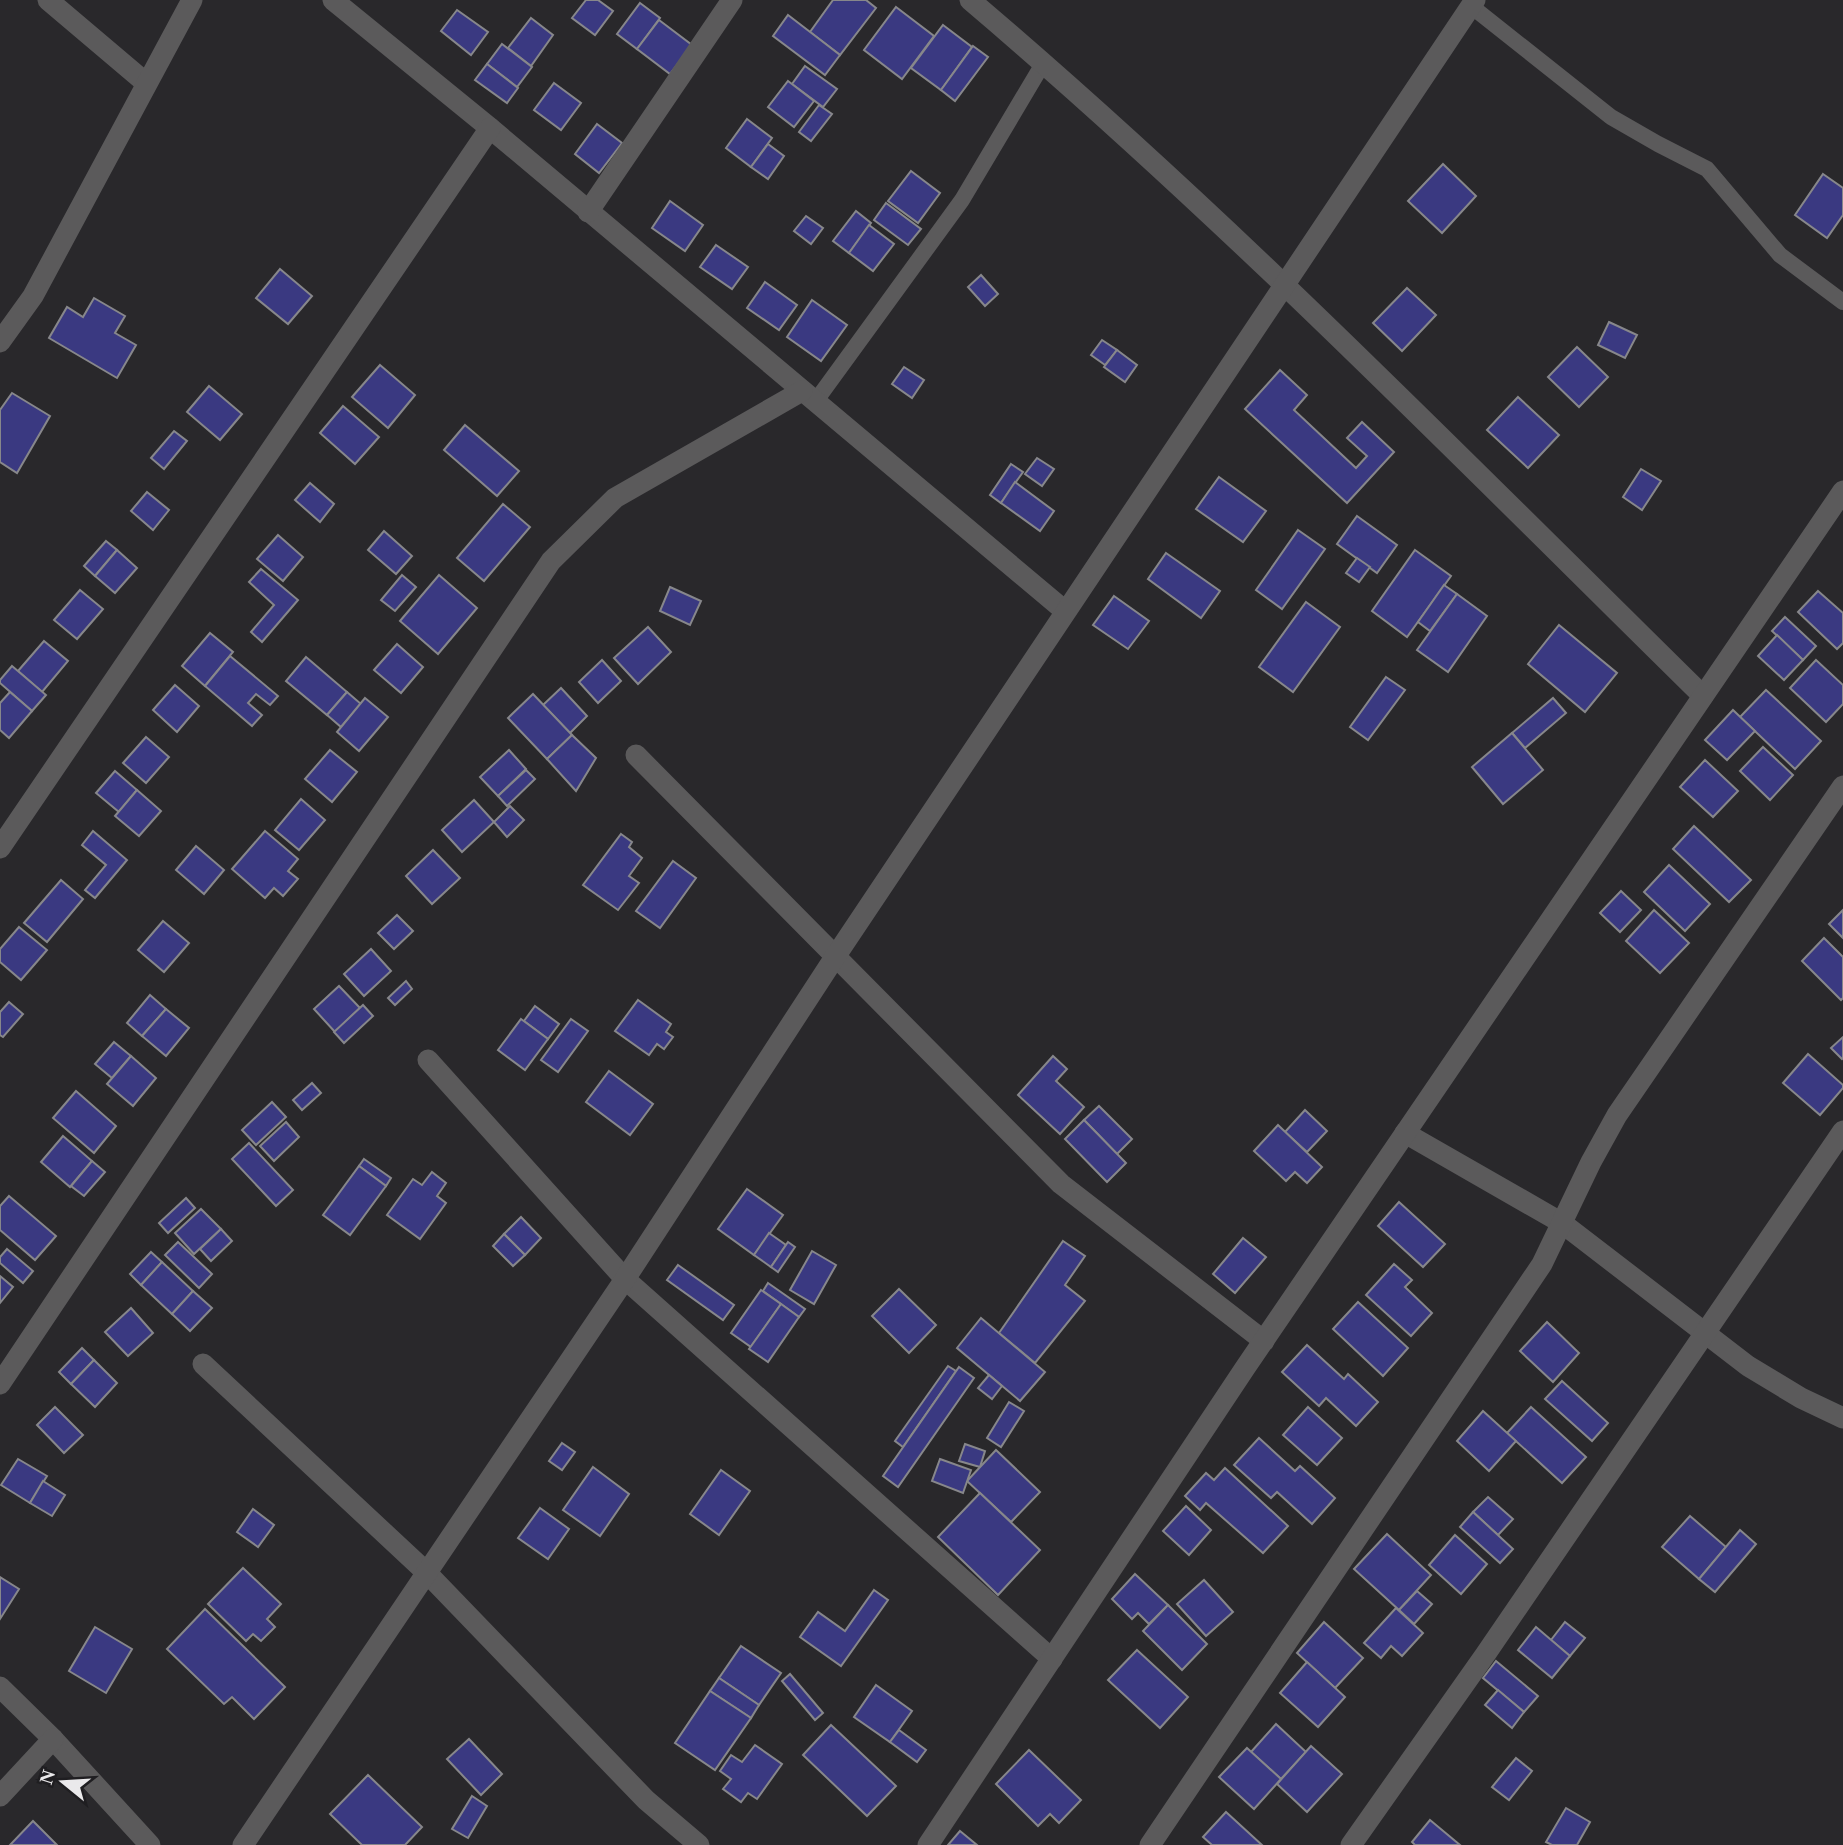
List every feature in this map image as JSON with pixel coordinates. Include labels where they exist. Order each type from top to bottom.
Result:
[{"type":"street","points":[[48,0],[146,83]]},
{"type":"street","points":[[0,342],[33,296],[192,0]]},
{"type":"street","points":[[333,0],[490,128],[1065,611]]},
{"type":"street","points":[[589,212],[732,0]]},
{"type":"street","points":[[970,0],[1044,62],[1283,284],[1703,696]]},
{"type":"street","points":[[243,1845],[625,1279],[835,957],[1473,3]]},
{"type":"street","points":[[0,848],[490,128]]},
{"type":"street","points":[[0,1384],[551,561],[615,498],[809,396]]},
{"type":"street","points":[[928,1845],[1264,1341],[1843,491]]},
{"type":"street","points":[[636,755],[1061,1184],[1264,1341]]},
{"type":"street","points":[[1150,1845],[1542,1264],[1617,1115],[1843,786]]},
{"type":"street","points":[[428,1060],[625,1279],[1052,1659]]},
{"type":"street","points":[[1351,1845],[1707,1333],[1843,1131]]},
{"type":"street","points":[[1405,1133],[1562,1223],[1748,1366],[1801,1398],[1843,1418]]},
{"type":"street","points":[[203,1364],[426,1572],[646,1800],[699,1845]]},
{"type":"street","points":[[0,1687],[53,1739],[150,1845]]},
{"type":"street","points":[[0,1796],[53,1739]]},
{"type":"lane","points":[[1473,3],[1611,117],[1707,169],[1780,255],[1843,302]]},
{"type":"lane","points":[[809,396],[962,200],[1044,62]]},
{"type":"building","points":[[586,0],[598,0],[613,11],[595,35],[572,18]]},
{"type":"building","points":[[833,0],[866,0],[876,8],[840,55],[810,32]]},
{"type":"building","points":[[640,3],[660,18],[637,49],[617,34]]},
{"type":"building","points":[[896,7],[934,36],[902,79],[864,50]]},
{"type":"building","points":[[457,10],[488,32],[471,55],[441,31]]},
{"type":"building","points":[[788,15],[840,55],[825,75],[773,36]]},
{"type":"building","points":[[531,18],[553,35],[531,66],[508,48]]},
{"type":"building","points":[[659,20],[692,45],[670,74],[637,49]]},
{"type":"building","points":[[943,25],[972,47],[941,90],[911,68]]},
{"type":"building","points":[[502,44],[532,67],[517,87],[487,64]]},
{"type":"building","points":[[973,46],[988,57],[955,101],[941,90]]},
{"type":"building","points":[[487,64],[518,88],[507,103],[475,80]]},
{"type":"building","points":[[805,66],[837,89],[823,107],[792,84]]},
{"type":"building","points":[[788,81],[814,101],[794,127],[768,107]]},
{"type":"building","points":[[554,83],[581,103],[561,130],[534,110]]},
{"type":"building","points":[[819,105],[832,114],[811,141],[799,132]]},
{"type":"building","points":[[747,119],[772,138],[751,167],[726,148]]},
{"type":"building","points":[[597,124],[622,143],[599,173],[575,154]]},
{"type":"building","points":[[768,144],[784,156],[768,179],[751,167]]},
{"type":"building","points":[[1443,164],[1476,196],[1442,233],[1408,201]]},
{"type":"building","points":[[911,171],[940,193],[918,223],[888,201]]},
{"type":"building","points":[[1823,174],[1843,188],[1843,215],[1827,238],[1795,215]]},
{"type":"building","points":[[670,201],[703,225],[685,251],[652,228]]},
{"type":"building","points":[[886,203],[921,229],[908,245],[874,220]]},
{"type":"building","points":[[856,211],[871,223],[849,253],[833,241]]},
{"type":"building","points":[[806,216],[823,228],[811,244],[794,231]]},
{"type":"building","points":[[869,225],[894,244],[873,271],[849,253]]},
{"type":"building","points":[[716,245],[748,267],[732,289],[700,267]]},
{"type":"building","points":[[280,269],[312,296],[288,324],[256,298]]},
{"type":"building","points":[[981,275],[998,294],[985,306],[968,287]]},
{"type":"building","points":[[765,282],[797,305],[779,330],[747,308]]},
{"type":"building","points":[[1407,288],[1436,315],[1402,351],[1373,323]]},
{"type":"building","points":[[94,298],[125,316],[115,333],[136,345],[117,378],[49,338],[67,307],[83,317]]},
{"type":"building","points":[[812,300],[847,325],[821,361],[787,337]]},
{"type":"building","points":[[1609,322],[1637,335],[1625,358],[1598,345]]},
{"type":"building","points":[[1102,340],[1117,350],[1105,365],[1091,355]]},
{"type":"building","points":[[1577,347],[1608,377],[1579,407],[1548,377]]},
{"type":"building","points":[[1117,350],[1137,365],[1125,382],[1104,367]]},
{"type":"building","points":[[380,365],[415,395],[388,428],[352,397]]},
{"type":"building","points":[[904,367],[924,380],[912,398],[892,384]]},
{"type":"building","points":[[1280,370],[1307,395],[1294,410],[1356,468],[1367,456],[1347,438],[1362,422],[1394,452],[1347,503],[1245,409]]},
{"type":"building","points":[[209,386],[242,414],[220,440],[187,412]]},
{"type":"building","points":[[12,393],[50,416],[17,473],[0,462],[0,410]]},
{"type":"building","points":[[1518,397],[1559,435],[1528,468],[1487,430]]},
{"type":"building","points":[[343,406],[379,437],[355,464],[320,433]]},
{"type":"building","points":[[465,425],[519,471],[497,496],[444,450]]},
{"type":"building","points":[[174,431],[187,441],[164,469],[151,458]]},
{"type":"building","points":[[1037,458],[1054,469],[1042,486],[1025,474]]},
{"type":"building","points":[[1011,464],[1023,472],[1001,503],[990,495]]},
{"type":"building","points":[[1641,469],[1661,481],[1642,510],[1623,497]]},
{"type":"building","points":[[1219,477],[1266,511],[1243,542],[1196,509]]},
{"type":"building","points":[[1015,482],[1054,511],[1040,531],[1001,503]]},
{"type":"building","points":[[310,483],[334,504],[320,522],[295,500]]},
{"type":"building","points":[[147,492],[169,510],[153,530],[131,511]]},
{"type":"building","points":[[503,504],[530,527],[484,581],[457,558]]},
{"type":"building","points":[[1357,516],[1397,545],[1377,573],[1337,544]]},
{"type":"building","points":[[1298,530],[1325,549],[1282,609],[1256,590]]},
{"type":"building","points":[[384,531],[412,556],[396,574],[368,550]]},
{"type":"building","points":[[278,535],[303,557],[283,581],[257,559]]},
{"type":"building","points":[[106,541],[117,550],[95,576],[84,566]]},
{"type":"building","points":[[117,550],[137,568],[115,593],[95,576]]},
{"type":"building","points":[[1415,550],[1451,576],[1407,637],[1372,611]]},
{"type":"building","points":[[1166,553],[1220,591],[1201,618],[1148,579]]},
{"type":"building","points":[[1357,558],[1370,567],[1359,582],[1346,573]]},
{"type":"building","points":[[261,569],[298,600],[262,642],[251,632],[274,605],[249,582]]},
{"type":"building","points":[[402,575],[416,587],[395,611],[381,600]]},
{"type":"building","points":[[439,575],[477,608],[438,654],[400,621]]},
{"type":"building","points":[[1444,585],[1457,594],[1430,631],[1418,622]]},
{"type":"building","points":[[670,587],[701,601],[690,625],[660,611]]},
{"type":"building","points":[[80,590],[103,609],[77,639],[54,620]]},
{"type":"building","points":[[1818,591],[1843,613],[1843,643],[1837,649],[1798,612]]},
{"type":"building","points":[[1457,594],[1487,616],[1448,672],[1417,650]]},
{"type":"building","points":[[1114,596],[1149,621],[1128,649],[1093,625]]},
{"type":"building","points":[[1306,602],[1340,627],[1293,692],[1259,667]]},
{"type":"building","points":[[1785,617],[1816,646],[1803,660],[1772,631]]},
{"type":"building","points":[[1559,625],[1617,673],[1585,712],[1528,664]]},
{"type":"building","points":[[648,627],[671,652],[638,684],[614,658]]},
{"type":"building","points":[[210,633],[233,652],[205,686],[182,666]]},
{"type":"building","points":[[1777,635],[1803,660],[1784,680],[1758,656]]},
{"type":"building","points":[[44,641],[68,661],[42,692],[18,671]]},
{"type":"building","points":[[397,644],[423,667],[401,693],[374,670]]},
{"type":"building","points":[[230,656],[278,696],[270,705],[256,694],[248,703],[262,715],[252,726],[205,686]]},
{"type":"building","points":[[306,657],[347,692],[327,715],[286,681]]},
{"type":"building","points":[[602,660],[621,681],[598,703],[579,682]]},
{"type":"building","points":[[1816,660],[1843,685],[1843,704],[1826,722],[1790,688]]},
{"type":"building","points":[[12,666],[46,695],[32,711],[0,683]]},
{"type":"building","points":[[1386,677],[1405,690],[1368,740],[1350,727]]},
{"type":"building","points":[[175,685],[199,706],[177,732],[153,710]]},
{"type":"building","points":[[561,688],[587,716],[570,733],[543,705]]},
{"type":"building","points":[[1766,690],[1821,741],[1795,769],[1740,717]]},
{"type":"building","points":[[10,692],[32,711],[9,738],[0,730],[0,703]]},
{"type":"building","points":[[347,692],[361,704],[341,727],[327,715]]},
{"type":"building","points":[[533,694],[572,735],[547,759],[508,718]]},
{"type":"building","points":[[365,698],[388,717],[359,751],[337,732]]},
{"type":"building","points":[[1553,698],[1566,713],[1525,748],[1512,733]]},
{"type":"building","points":[[1733,710],[1755,731],[1727,760],[1705,740]]},
{"type":"building","points":[[1512,733],[1543,770],[1503,804],[1472,767]]},
{"type":"building","points":[[572,735],[596,758],[576,791],[547,759]]},
{"type":"building","points":[[146,737],[169,757],[146,783],[123,763]]},
{"type":"building","points":[[1763,747],[1793,775],[1770,800],[1740,771]]},
{"type":"building","points":[[330,750],[357,772],[332,802],[305,779]]},
{"type":"building","points":[[509,750],[526,769],[498,796],[480,777]]},
{"type":"building","points":[[1705,760],[1738,791],[1713,817],[1680,787]]},
{"type":"building","points":[[526,770],[535,779],[507,806],[498,796]]},
{"type":"building","points":[[115,771],[137,790],[119,812],[96,793]]},
{"type":"building","points":[[137,790],[161,811],[139,836],[115,816]]},
{"type":"building","points":[[301,799],[325,820],[299,850],[275,830]]},
{"type":"building","points":[[474,800],[494,822],[462,852],[442,830]]},
{"type":"building","points":[[510,806],[524,820],[507,837],[494,822]]},
{"type":"building","points":[[1694,826],[1751,880],[1729,902],[1673,849]]},
{"type":"building","points":[[93,831],[127,860],[95,898],[85,890],[106,865],[82,845]]},
{"type":"building","points":[[265,831],[298,859],[288,871],[298,879],[283,896],[274,888],[265,898],[232,869]]},
{"type":"building","points":[[621,834],[632,842],[629,847],[642,858],[629,876],[639,883],[618,910],[583,885]]},
{"type":"building","points":[[196,846],[224,870],[204,894],[176,870]]},
{"type":"building","points":[[433,850],[460,878],[432,904],[406,876]]},
{"type":"building","points":[[673,861],[696,878],[660,928],[636,911]]},
{"type":"building","points":[[1669,865],[1710,904],[1685,931],[1644,892]]},
{"type":"building","points":[[61,880],[83,899],[47,942],[24,923]]},
{"type":"building","points":[[1621,891],[1641,910],[1620,932],[1600,913]]},
{"type":"building","points":[[1654,910],[1689,943],[1660,973],[1626,941]]},
{"type":"building","points":[[1843,910],[1843,938],[1829,924]]},
{"type":"building","points":[[397,915],[413,931],[394,949],[378,933]]},
{"type":"building","points":[[163,921],[189,943],[164,972],[138,950]]},
{"type":"building","points":[[19,927],[47,950],[21,980],[0,962],[0,949]]},
{"type":"building","points":[[1824,938],[1843,957],[1841,1000],[1802,961]]},
{"type":"building","points":[[371,949],[391,971],[364,996],[344,974]]},
{"type":"building","points":[[406,981],[412,989],[395,1005],[388,998]]},
{"type":"building","points":[[339,986],[360,1008],[335,1032],[314,1009]]},
{"type":"building","points":[[150,995],[166,1009],[142,1036],[127,1023]]},
{"type":"building","points":[[638,1000],[671,1024],[666,1032],[673,1037],[664,1049],[657,1044],[649,1055],[615,1031]]},
{"type":"building","points":[[9,1002],[23,1014],[3,1037],[0,1035],[0,1012]]},
{"type":"building","points":[[363,1005],[373,1016],[344,1043],[334,1032]]},
{"type":"building","points":[[535,1006],[559,1024],[548,1039],[524,1021]]},
{"type":"building","points":[[166,1009],[189,1028],[166,1056],[142,1036]]},
{"type":"building","points":[[521,1019],[548,1039],[525,1070],[498,1050]]},
{"type":"building","points":[[571,1019],[588,1031],[558,1072],[541,1060]]},
{"type":"building","points":[[1843,1037],[1843,1058],[1842,1059],[1831,1048]]},
{"type":"building","points":[[114,1042],[131,1056],[112,1078],[95,1064]]},
{"type":"building","points":[[1808,1054],[1843,1085],[1820,1115],[1783,1083]]},
{"type":"building","points":[[131,1056],[156,1078],[133,1106],[107,1084]]},
{"type":"building","points":[[1053,1056],[1067,1069],[1056,1081],[1084,1107],[1060,1134],[1018,1095]]},
{"type":"building","points":[[609,1071],[653,1104],[630,1135],[586,1102]]},
{"type":"building","points":[[312,1083],[321,1093],[302,1110],[293,1100]]},
{"type":"building","points":[[76,1091],[116,1126],[94,1153],[53,1118]]},
{"type":"building","points":[[272,1102],[286,1117],[256,1145],[242,1130]]},
{"type":"building","points":[[1099,1106],[1132,1139],[1117,1154],[1084,1120]]},
{"type":"building","points":[[1305,1110],[1327,1131],[1307,1152],[1285,1132]]},
{"type":"building","points":[[1084,1120],[1126,1163],[1107,1182],[1065,1139]]},
{"type":"building","points":[[286,1122],[299,1137],[274,1161],[260,1146]]},
{"type":"building","points":[[1278,1125],[1322,1167],[1307,1183],[1295,1172],[1286,1181],[1254,1151]]},
{"type":"building","points":[[63,1136],[92,1161],[70,1187],[41,1162]]},
{"type":"building","points":[[249,1143],[293,1190],[276,1206],[232,1159]]},
{"type":"building","points":[[364,1159],[391,1178],[386,1186],[359,1166]]},
{"type":"building","points":[[92,1161],[105,1172],[84,1196],[71,1186]]},
{"type":"building","points":[[359,1166],[386,1186],[350,1235],[323,1215]]},
{"type":"building","points":[[432,1172],[446,1183],[437,1196],[446,1203],[420,1239],[387,1215],[413,1179],[422,1185]]},
{"type":"building","points":[[747,1189],[783,1215],[754,1255],[718,1229]]},
{"type":"building","points":[[9,1196],[56,1236],[35,1260],[0,1230],[0,1206]]},
{"type":"building","points":[[186,1198],[195,1208],[168,1233],[159,1223]]},
{"type":"building","points":[[1399,1202],[1445,1244],[1423,1267],[1378,1226]]},
{"type":"building","points":[[201,1209],[221,1229],[194,1254],[175,1233]]},
{"type":"building","points":[[521,1217],[541,1238],[525,1255],[504,1234]]},
{"type":"building","points":[[221,1229],[232,1241],[211,1261],[200,1249]]},
{"type":"building","points":[[769,1233],[786,1245],[771,1267],[754,1255]]},
{"type":"building","points":[[504,1234],[525,1255],[513,1266],[493,1246]]},
{"type":"building","points":[[1243,1238],[1266,1257],[1235,1293],[1213,1274]]},
{"type":"building","points":[[1063,1241],[1085,1256],[1065,1285],[1085,1301],[1035,1363],[999,1333]]},
{"type":"building","points":[[178,1242],[212,1274],[199,1288],[165,1255]]},
{"type":"building","points":[[788,1242],[795,1247],[778,1272],[771,1267]]},
{"type":"building","points":[[7,1249],[33,1271],[23,1283],[0,1263],[0,1257]]},
{"type":"building","points":[[812,1251],[836,1265],[814,1304],[790,1290]]},
{"type":"building","points":[[151,1252],[162,1262],[141,1285],[130,1274]]},
{"type":"building","points":[[162,1262],[193,1291],[172,1314],[141,1285]]},
{"type":"building","points":[[1394,1264],[1412,1280],[1405,1287],[1432,1313],[1411,1336],[1366,1295]]},
{"type":"building","points":[[678,1265],[734,1305],[723,1320],[667,1280]]},
{"type":"building","points":[[0,1276],[13,1287],[0,1303]]},
{"type":"building","points":[[768,1283],[805,1309],[799,1317],[763,1291]]},
{"type":"building","points":[[899,1289],[936,1325],[909,1353],[872,1316]]},
{"type":"building","points":[[761,1290],[781,1304],[751,1347],[731,1333]]},
{"type":"building","points":[[193,1291],[212,1308],[190,1331],[172,1314]]},
{"type":"building","points":[[1358,1302],[1408,1348],[1383,1376],[1333,1329]]},
{"type":"building","points":[[781,1304],[799,1317],[768,1362],[749,1349]]},
{"type":"building","points":[[131,1308],[153,1333],[128,1356],[105,1332]]},
{"type":"building","points":[[981,1318],[1045,1372],[1020,1401],[957,1348]]},
{"type":"building","points":[[1547,1322],[1579,1353],[1553,1382],[1520,1351]]},
{"type":"building","points":[[1307,1345],[1344,1379],[1348,1374],[1378,1402],[1356,1426],[1326,1398],[1319,1406],[1282,1372]]},
{"type":"building","points":[[82,1348],[94,1360],[71,1384],[59,1372]]},
{"type":"building","points":[[94,1360],[117,1383],[95,1407],[71,1384]]},
{"type":"building","points":[[948,1366],[956,1371],[903,1447],[895,1441]]},
{"type":"building","points":[[959,1367],[974,1378],[898,1487],[883,1476]]},
{"type":"building","points":[[989,1375],[1002,1386],[992,1399],[978,1388]]},
{"type":"building","points":[[1562,1381],[1608,1423],[1592,1441],[1545,1399]]},
{"type":"building","points":[[1009,1402],[1024,1411],[1001,1447],[987,1438]]},
{"type":"building","points":[[55,1407],[83,1435],[64,1453],[37,1425]]},
{"type":"building","points":[[1308,1407],[1342,1438],[1317,1465],[1283,1435]]},
{"type":"building","points":[[1531,1407],[1586,1457],[1562,1483],[1507,1433]]},
{"type":"building","points":[[1483,1411],[1516,1441],[1489,1471],[1457,1441]]},
{"type":"building","points":[[1259,1438],[1295,1471],[1300,1466],[1335,1498],[1312,1524],[1277,1492],[1271,1498],[1234,1465]]},
{"type":"building","points":[[562,1443],[575,1452],[562,1470],[549,1461]]},
{"type":"building","points":[[965,1444],[985,1451],[980,1467],[959,1461]]},
{"type":"building","points":[[996,1450],[1040,1492],[1011,1522],[967,1481]]},
{"type":"building","points":[[18,1459],[47,1476],[30,1503],[1,1485]]},
{"type":"building","points":[[940,1459],[971,1470],[963,1493],[932,1481]]},
{"type":"building","points":[[593,1467],[629,1494],[600,1536],[563,1510]]},
{"type":"building","points":[[1225,1468],[1288,1526],[1263,1553],[1206,1503],[1200,1510],[1185,1496],[1206,1473],[1214,1480]]},
{"type":"building","points":[[721,1470],[750,1491],[719,1535],[690,1514]]},
{"type":"building","points":[[43,1481],[65,1495],[52,1516],[30,1503]]},
{"type":"building","points":[[980,1493],[1040,1550],[998,1595],[938,1537]]},
{"type":"building","points":[[1488,1497],[1513,1519],[1498,1535],[1473,1512]]},
{"type":"building","points":[[1186,1506],[1211,1530],[1189,1555],[1163,1531]]},
{"type":"building","points":[[540,1508],[569,1529],[548,1559],[518,1538]]},
{"type":"building","points":[[253,1509],[274,1525],[258,1547],[237,1532]]},
{"type":"building","points":[[1473,1512],[1513,1549],[1500,1563],[1460,1527]]},
{"type":"building","points":[[1690,1516],[1726,1547],[1699,1579],[1662,1547]]},
{"type":"building","points":[[1740,1530],[1756,1544],[1715,1592],[1699,1579]]},
{"type":"building","points":[[1387,1534],[1431,1575],[1399,1610],[1354,1569]]},
{"type":"building","points":[[1455,1535],[1487,1564],[1461,1594],[1429,1565]]},
{"type":"building","points":[[243,1568],[281,1604],[267,1619],[275,1627],[261,1641],[253,1634],[246,1641],[208,1604]]},
{"type":"building","points":[[1135,1574],[1168,1605],[1149,1624],[1138,1613],[1132,1619],[1112,1599]]},
{"type":"building","points":[[0,1577],[19,1589],[0,1619]]},
{"type":"building","points":[[1204,1580],[1233,1612],[1206,1636],[1177,1604]]},
{"type":"building","points":[[874,1590],[888,1600],[841,1666],[800,1637],[818,1612],[845,1631]]},
{"type":"building","points":[[1417,1591],[1432,1604],[1414,1624],[1399,1610]]},
{"type":"building","points":[[1168,1605],[1207,1644],[1182,1670],[1143,1631]]},
{"type":"building","points":[[1396,1608],[1423,1633],[1402,1656],[1391,1646],[1381,1658],[1364,1643]]},
{"type":"building","points":[[205,1609],[285,1687],[254,1719],[232,1697],[224,1704],[167,1649]]},
{"type":"building","points":[[1324,1622],[1363,1658],[1335,1688],[1297,1653]]},
{"type":"building","points":[[1565,1622],[1585,1638],[1570,1656],[1551,1640]]},
{"type":"building","points":[[95,1627],[132,1649],[106,1693],[69,1671]]},
{"type":"building","points":[[1536,1627],[1570,1656],[1552,1678],[1518,1650]]},
{"type":"building","points":[[741,1646],[781,1673],[759,1705],[719,1678]]},
{"type":"building","points":[[1137,1650],[1188,1697],[1160,1728],[1108,1680]]},
{"type":"building","points":[[1496,1661],[1538,1696],[1524,1712],[1483,1678]]},
{"type":"building","points":[[1307,1662],[1345,1697],[1318,1727],[1280,1693]]},
{"type":"building","points":[[790,1674],[823,1713],[815,1720],[782,1681]]},
{"type":"building","points":[[719,1678],[759,1705],[751,1718],[710,1691]]},
{"type":"building","points":[[876,1685],[912,1711],[890,1742],[854,1717]]},
{"type":"building","points":[[1498,1690],[1524,1712],[1512,1728],[1485,1705]]},
{"type":"building","points":[[710,1691],[751,1718],[715,1770],[675,1743]]},
{"type":"building","points":[[1276,1724],[1306,1752],[1281,1779],[1251,1752]]},
{"type":"building","points":[[831,1725],[896,1786],[867,1816],[803,1755]]},
{"type":"building","points":[[899,1730],[926,1750],[917,1762],[890,1742]]},
{"type":"building","points":[[469,1739],[502,1774],[481,1795],[447,1759]]},
{"type":"building","points":[[755,1745],[782,1764],[757,1799],[748,1793],[741,1802],[723,1789],[731,1779],[720,1771],[731,1755],[742,1762]]},
{"type":"building","points":[[1311,1746],[1342,1774],[1307,1812],[1277,1784]]},
{"type":"building","points":[[1247,1748],[1281,1779],[1254,1809],[1219,1777]]},
{"type":"building","points":[[1029,1750],[1081,1800],[1059,1823],[1050,1814],[1038,1826],[996,1784]]},
{"type":"building","points":[[1516,1758],[1532,1771],[1509,1800],[1492,1787]]},
{"type":"building","points":[[368,1775],[422,1827],[405,1845],[362,1845],[330,1814]]},
{"type":"building","points":[[472,1796],[487,1806],[468,1838],[452,1829]]},
{"type":"building","points":[[1566,1808],[1590,1822],[1577,1845],[1552,1845],[1546,1842]]},
{"type":"building","points":[[1226,1812],[1262,1845],[1212,1845],[1203,1837]]},
{"type":"building","points":[[1430,1820],[1460,1845],[1415,1845],[1412,1842]]},
{"type":"building","points":[[33,1821],[57,1845],[10,1845]]},
{"type":"building","points":[[960,1831],[977,1845],[948,1845]]}]
